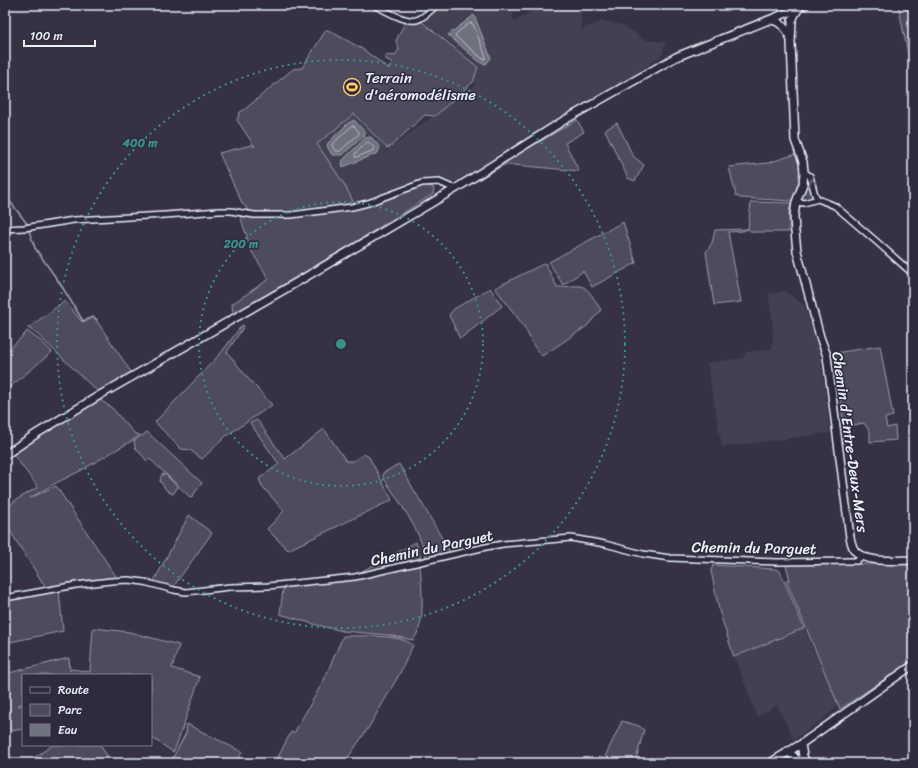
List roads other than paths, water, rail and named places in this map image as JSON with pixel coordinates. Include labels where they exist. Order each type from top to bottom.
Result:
[{"type":"street","points":[[374,5],[396,16],[407,20],[414,20],[419,19],[437,5]]},
{"type":"street","points":[[5,455],[36,434],[100,395],[287,288],[455,189],[563,122],[676,57],[807,5]]},
{"type":"street","name":"Chemin d'Entre-Deux-Mers","points":[[788,29],[799,8]]},
{"type":"street","name":"Chemin d'Entre-Deux-Mers","points":[[783,14],[782,22],[788,29],[791,42],[795,140],[803,162],[804,172],[803,184],[796,202],[794,216],[797,251],[820,337],[827,356],[851,546],[856,552],[862,555]]},
{"type":"street","points":[[769,20],[773,20],[788,29]]},
{"type":"street","points":[[804,172],[810,176],[815,195],[818,199],[835,206],[913,274]]},
{"type":"street","points":[[5,229],[24,228],[74,220],[218,211],[231,211],[254,215],[291,215],[352,207],[368,203],[422,183],[439,182],[455,189]]},
{"type":"street","points":[[796,202],[804,203],[818,199]]},
{"type":"street","name":"Chemin du Parguet","points":[[5,598],[76,585],[111,581],[136,581],[186,592],[217,588],[268,586],[338,579],[355,577],[503,544],[571,538],[643,554],[670,558],[799,562],[857,561],[862,555]]},
{"type":"street","points":[[862,555],[869,558],[882,560],[913,560]]},
{"type":"street","points":[[770,763],[801,744],[913,666]]},
{"type":"street","points":[[801,744],[806,763]]},
{"type":"street","points":[[788,751],[800,763]]},
{"type":"water","points":[[474,15],[491,58],[486,64],[481,63],[448,35]]},
{"type":"water","points":[[354,120],[365,132],[364,136],[342,155],[332,155],[327,146],[328,143],[348,123]]},
{"type":"water","points":[[371,137],[380,147],[378,153],[343,167],[343,160],[365,138]]},
{"type":"waterway","points":[[5,195],[28,225]]},
{"type":"waterway","points":[[29,231],[35,248],[61,285],[83,321],[94,317],[97,320]]},
{"type":"place","name":"Terrain d'aéromodélisme","points":[[352,87]]}]
